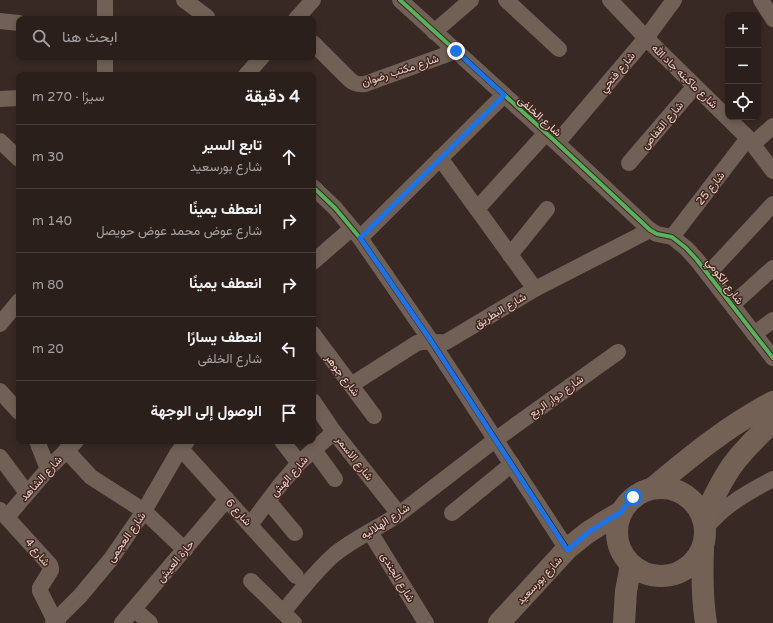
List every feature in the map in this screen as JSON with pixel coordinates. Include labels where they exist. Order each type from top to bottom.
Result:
[{"type":"street","points":[[105,0],[105,16]]},
{"type":"street","points":[[184,0],[206,16]]},
{"type":"street","points":[[299,16],[313,0]]},
{"type":"street","name":"شارع الخلفى","points":[[400,0],[650,230]]},
{"type":"street","points":[[434,32],[471,0]]},
{"type":"street","points":[[506,0],[559,49]]},
{"type":"street","name":"شارع ماكينه جاد الله","points":[[610,0],[646,38],[750,141],[773,171]]},
{"type":"street","name":"شارع فتحي","points":[[477,209],[551,138],[646,38],[674,0]]},
{"type":"street","points":[[761,0],[773,19]]},
{"type":"street","points":[[0,21],[16,23]]},
{"type":"street","name":"شارع مكتب رضوان","points":[[316,46],[349,80],[359,85],[456,51]]},
{"type":"street","points":[[105,60],[105,72]]},
{"type":"street","points":[[249,72],[259,60]]},
{"type":"street","name":"شارع القفاص","points":[[630,163],[695,86]]},
{"type":"street","points":[[316,260],[355,234],[440,158],[504,95]]},
{"type":"street","points":[[0,99],[16,98]]},
{"type":"street","name":"شارع 25","points":[[672,237],[750,141],[773,126]]},
{"type":"street","points":[[0,141],[16,156]]},
{"type":"street","points":[[440,158],[536,288]]},
{"type":"street","points":[[316,190],[335,208],[355,234],[431,341],[567,550]]},
{"type":"street","points":[[708,274],[773,204]]},
{"type":"street","points":[[510,254],[547,209]]},
{"type":"street","name":"شارع الكومي","points":[[650,230],[657,234],[672,237],[686,248],[773,358]]},
{"type":"street","name":"شارع البطريق","points":[[351,385],[417,342],[446,342],[536,288],[650,230]]},
{"type":"street","points":[[732,305],[773,268]]},
{"type":"street","points":[[0,324],[16,305]]},
{"type":"street","points":[[754,334],[773,320]]},
{"type":"street","name":"شارع جوهر","points":[[316,338],[374,416]]},
{"type":"street","name":"شارع دوار الربع","points":[[495,440],[618,352]]},
{"type":"street","points":[[0,391],[16,409]]},
{"type":"street","points":[[653,488],[707,444],[736,424],[773,402]]},
{"type":"street","name":"شارع الاسمر","points":[[316,405],[334,432],[399,514]]},
{"type":"street","points":[[706,623],[702,580],[704,531],[699,508],[692,500],[684,493],[664,487],[642,491],[626,504],[617,523],[619,546],[631,565],[650,575],[671,576],[681,572],[690,566],[697,558],[704,531],[717,489],[734,463],[754,439],[773,422]]},
{"type":"street","name":"شارع الهش","points":[[250,525],[280,485],[299,463],[334,432]]},
{"type":"street","name":"شارع الهلاليه","points":[[251,581],[289,617],[320,569],[335,554],[399,514],[495,440]]},
{"type":"street","points":[[38,444],[48,469]]},
{"type":"street","points":[[284,444],[299,463]]},
{"type":"street","name":"شارع 6","points":[[184,445],[227,500],[296,576]]},
{"type":"street","name":"شارع العجمى","points":[[55,622],[80,596],[111,559],[144,512],[177,454],[184,445]]},
{"type":"street","points":[[71,446],[91,477],[144,512],[185,550]]},
{"type":"street","name":"شارع الشاهد","points":[[4,514],[27,493],[71,446]]},
{"type":"street","points":[[314,450],[335,479]]},
{"type":"street","points":[[0,457],[27,493]]},
{"type":"street","points":[[452,513],[512,464]]},
{"type":"street","points":[[704,531],[718,514],[733,502],[773,480]]},
{"type":"street","name":"حارة العيش","points":[[122,623],[227,500]]},
{"type":"street","points":[[268,501],[295,533]]},
{"type":"street","name":"شارع بورسعيد","points":[[503,621],[567,550],[587,533],[621,512]]},
{"type":"street","name":"شارع 4","points":[[4,514],[52,568],[40,588],[40,591],[55,622]]},
{"type":"street","name":"شارع الجندى","points":[[370,532],[426,623]]},
{"type":"street","points":[[624,623],[626,591],[631,565]]},
{"type":"street","points":[[134,609],[150,623]]},
{"type":"cycle path","points":[[400,0],[650,230],[657,234],[672,237],[686,248],[773,358]]},
{"type":"cycle path","points":[[316,190],[335,208],[360,238],[431,341],[567,549]]},
{"type":"route","points":[[456,51],[504,95],[360,238],[431,341],[567,550],[587,533],[621,512],[633,497]]}]
